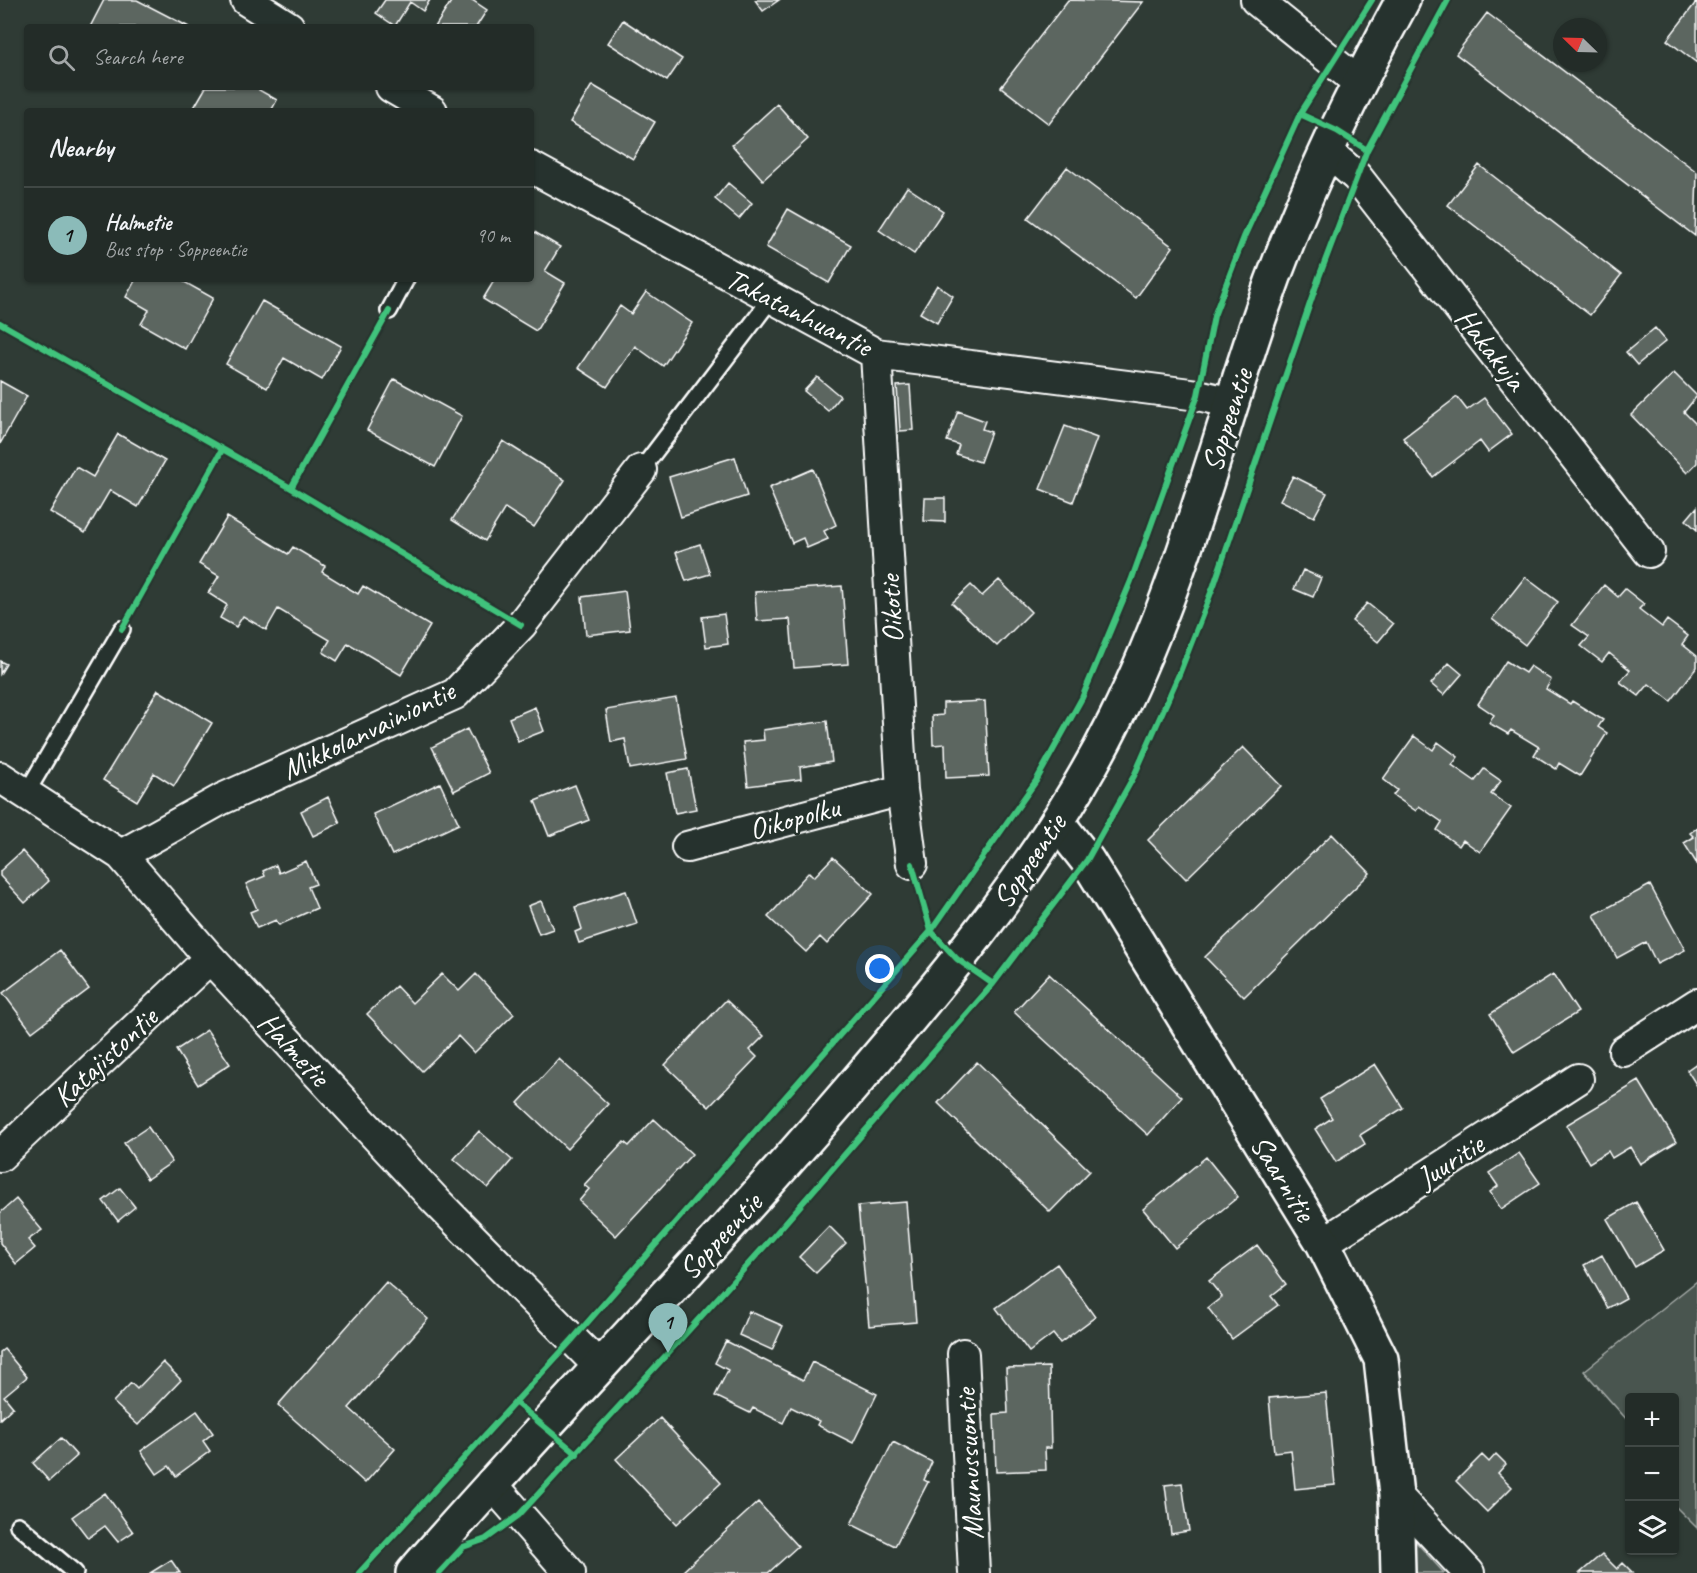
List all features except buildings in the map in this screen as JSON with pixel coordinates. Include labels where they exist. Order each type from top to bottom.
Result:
[{"type":"main road","name":"Soppeentie","points":[[412,1573],[491,1483],[788,1161],[900,1032],[1005,899],[1057,822],[1116,719],[1151,635],[1233,403],[1262,309],[1292,231],[1358,82],[1403,0]]},
{"type":"main road","name":"Saarnitie","points":[[1057,822],[1087,860],[1323,1243],[1381,1359],[1396,1495],[1398,1573]]},
{"type":"street","points":[[246,0],[284,24]]},
{"type":"street","points":[[1256,0],[1358,82]]},
{"type":"street","points":[[396,90],[427,108]]},
{"type":"street","name":"Hakakuja","points":[[1328,152],[1358,177],[1649,552]]},
{"type":"street","name":"Takatanhuantie","points":[[534,169],[876,354],[1198,395],[1233,403]]},
{"type":"street","name":"Oikotie","points":[[876,354],[902,790],[912,864]]},
{"type":"street","name":"Mikkolanvainiontie","points":[[121,855],[222,799],[455,694],[521,626],[641,470]]},
{"type":"street","name":"Halmetie","points":[[0,777],[27,792],[121,855],[210,957],[436,1202],[599,1366]]},
{"type":"street","name":"Oikopolku","points":[[687,847],[902,790]]},
{"type":"street","name":"Katajistontie","points":[[0,1156],[210,957]]},
{"type":"street","points":[[1624,1051],[1697,1004]]},
{"type":"street","name":"Juuritie","points":[[1323,1243],[1578,1079]]},
{"type":"street","name":"Maunussuontie","points":[[963,1354],[974,1573]]},
{"type":"street","points":[[491,1483],[570,1573]]},
{"type":"street","points":[[1396,1495],[1469,1573]]},
{"type":"lane","points":[[389,311],[404,282]]},
{"type":"lane","points":[[641,470],[771,299]]},
{"type":"lane","points":[[27,792],[122,629]]},
{"type":"lane","points":[[18,1526],[75,1573]]},
{"type":"shaded area","points":[[1697,1281],[1697,1528],[1679,1510],[1679,1393],[1625,1393],[1625,1417],[1584,1371]]},
{"type":"shaded area","points":[[1397,1521],[1444,1573],[1413,1573]]},
{"type":"cycle path","points":[[359,1573],[572,1340],[931,931],[1036,781],[1082,698],[1131,581],[1198,395],[1214,316],[1244,237],[1300,114],[1372,0]]},
{"type":"cycle path","points":[[439,1573],[463,1547],[486,1539],[519,1515],[668,1353],[772,1238],[993,984],[1087,860],[1134,776],[1180,672],[1214,585],[1319,277],[1367,150],[1448,0]]},
{"type":"cycle path","points":[[1300,114],[1337,131],[1367,150]]},
{"type":"cycle path","points":[[291,488],[389,311]]},
{"type":"cycle path","points":[[0,323],[291,488],[521,625]]},
{"type":"cycle path","points":[[122,629],[222,450]]},
{"type":"cycle path","points":[[912,864],[931,931],[957,959],[993,984]]},
{"type":"cycle path","points":[[516,1403],[577,1454]]},
{"type":"place","name":"Halmetie","points":[[668,1353]]}]
